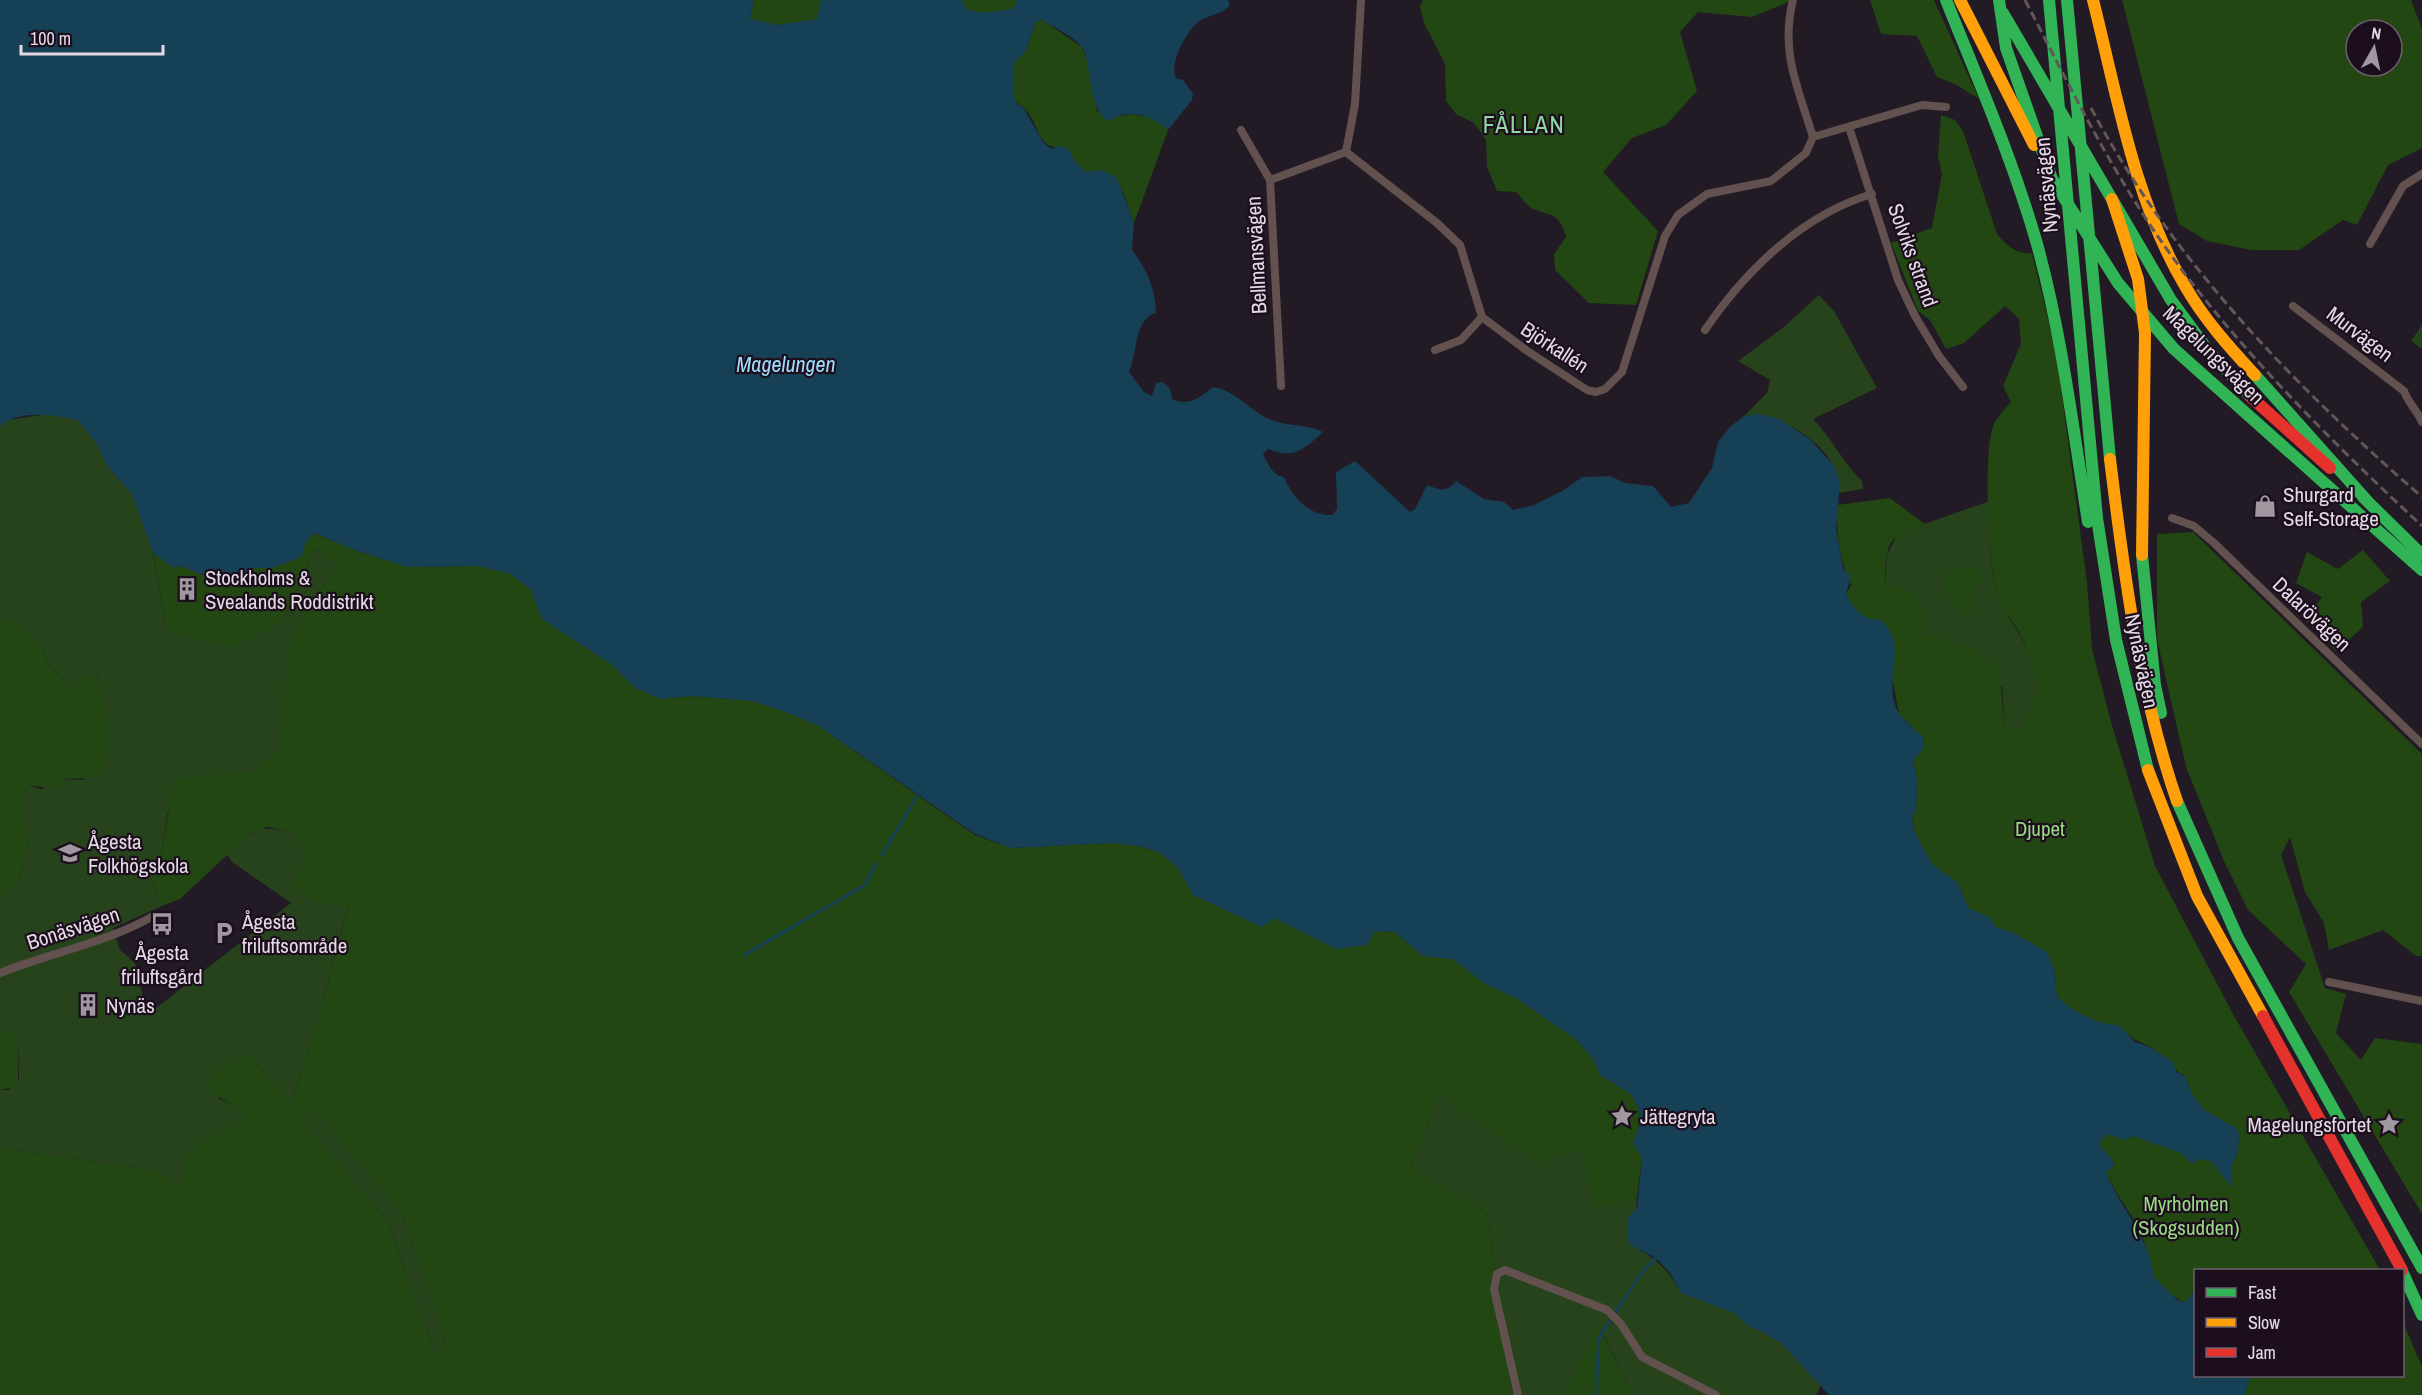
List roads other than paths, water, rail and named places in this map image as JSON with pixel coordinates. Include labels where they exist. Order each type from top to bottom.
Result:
[{"type":"main road","points":[[1946,0],[2001,137],[2028,213],[2046,279],[2094,556],[2116,640]]},
{"type":"main road","name":"Magelungsvägen","points":[[1960,0],[2054,182],[2118,283],[2174,349],[2422,570]]},
{"type":"main road","points":[[1998,0],[2006,48],[2017,87],[2054,182]]},
{"type":"main road","name":"Magelungsvägen","points":[[1998,0],[2171,300],[2207,349],[2253,399],[2369,503],[2422,555]]},
{"type":"main road","name":"Nynäsvägen","points":[[2049,0],[2097,518],[2116,640],[2148,771],[2197,896],[2401,1269]]},
{"type":"main road","name":"Nynäsvägen","points":[[2067,0],[2102,389],[2134,636],[2165,767],[2183,819],[2253,967],[2422,1268]]},
{"type":"main road","points":[[2093,0],[2140,179],[2159,232],[2184,285],[2213,329],[2369,503]]},
{"type":"main road","points":[[2112,199],[2138,279],[2145,333],[2142,558],[2155,685],[2183,819]]},
{"type":"main road","name":"Nynäsvägen","points":[[2404,1275],[2422,1315]]},
{"type":"street","points":[[1346,152],[1355,104],[1361,0]]},
{"type":"street","points":[[1792,0],[1787,24],[1787,49],[1813,137],[1922,105],[1946,107]]},
{"type":"street","name":"Solviks strand","points":[[1849,127],[1899,280],[1915,316],[1963,387]]},
{"type":"street","name":"Bellmansvägen","points":[[1241,130],[1269,180],[1281,386]]},
{"type":"street","name":"Björkallén","points":[[1482,317],[1506,337],[1577,385],[1596,392],[1605,389],[1615,383],[1622,372],[1665,236],[1678,215],[1707,194],[1771,181],[1806,153],[1813,137]]},
{"type":"street","points":[[1269,180],[1346,152]]},
{"type":"street","points":[[1346,152],[1437,223],[1460,245],[1482,317],[1461,340],[1435,350]]},
{"type":"street","points":[[2370,244],[2403,186],[2422,174]]},
{"type":"street","name":"Solviks strand","points":[[1705,330],[1723,304],[1776,248],[1818,218],[1853,200],[1872,194]]},
{"type":"street","name":"Murvägen","points":[[2293,306],[2404,391],[2407,400],[2416,409],[2422,422]]},
{"type":"street","name":"Dalarövägen","points":[[2172,518],[2194,526],[2214,543],[2422,744]]},
{"type":"street","name":"Bonäsvägen","points":[[0,973],[54,952],[123,933],[156,915]]},
{"type":"street","points":[[2329,982],[2422,1001]]},
{"type":"street","points":[[1518,1395],[1494,1289],[1497,1274],[1505,1270],[1607,1310],[1621,1324],[1642,1357],[1716,1395]]},
{"type":"water","name":"Magelungen","points":[[0,0],[754,0],[750,19],[778,25],[817,19],[821,0],[961,0],[967,10],[985,13],[1012,9],[1018,2],[1013,0],[1228,0],[1230,5],[1227,8],[1197,23],[1180,49],[1174,72],[1176,78],[1183,80],[1193,94],[1192,100],[1168,130],[1148,117],[1140,115],[1124,115],[1109,121],[1103,117],[1094,100],[1083,49],[1070,36],[1041,19],[1035,23],[1026,51],[1013,64],[1014,97],[1017,104],[1023,107],[1043,142],[1051,149],[1060,146],[1069,149],[1075,162],[1086,172],[1102,170],[1117,178],[1134,223],[1132,250],[1149,279],[1156,313],[1149,316],[1140,330],[1129,372],[1144,392],[1152,396],[1156,383],[1163,382],[1170,388],[1172,399],[1184,402],[1194,400],[1213,387],[1235,396],[1269,419],[1310,427],[1323,432],[1298,451],[1285,453],[1268,449],[1263,454],[1271,469],[1284,477],[1302,504],[1316,512],[1332,515],[1337,509],[1336,472],[1355,461],[1410,512],[1415,509],[1427,485],[1446,489],[1456,481],[1484,499],[1504,502],[1513,510],[1534,505],[1564,490],[1582,477],[1610,476],[1625,483],[1653,486],[1671,507],[1689,503],[1712,468],[1718,442],[1731,426],[1744,416],[1758,414],[1779,419],[1811,440],[1835,467],[1840,483],[1836,529],[1843,568],[1851,577],[1846,594],[1860,614],[1883,621],[1891,633],[1895,650],[1893,698],[1900,715],[1924,738],[1923,748],[1913,761],[1917,779],[1916,812],[1912,815],[1914,831],[1932,864],[1958,883],[1968,908],[1990,918],[1996,927],[2016,934],[2047,952],[2054,968],[2057,997],[2086,1017],[2120,1026],[2135,1042],[2148,1046],[2173,1062],[2176,1072],[2185,1076],[2192,1094],[2204,1110],[2236,1128],[2239,1135],[2238,1150],[2232,1165],[2232,1188],[2211,1161],[2198,1159],[2192,1164],[2181,1153],[2133,1136],[2125,1140],[2107,1134],[2099,1144],[2115,1164],[2106,1173],[2141,1236],[2154,1277],[2177,1300],[2185,1302],[2194,1292],[2194,1377],[2250,1377],[2245,1395],[1829,1395],[1782,1344],[1750,1327],[1732,1312],[1681,1293],[1670,1273],[1656,1258],[1632,1246],[1628,1241],[1628,1218],[1637,1208],[1642,1157],[1633,1143],[1641,1121],[1638,1107],[1631,1094],[1600,1075],[1593,1059],[1578,1041],[1516,998],[1485,984],[1453,959],[1423,956],[1395,932],[1375,931],[1367,945],[1336,949],[1274,918],[1262,927],[1193,895],[1178,868],[1159,852],[1138,846],[1111,843],[1011,848],[975,834],[817,725],[752,701],[692,696],[661,699],[635,688],[611,664],[542,619],[531,590],[511,574],[478,566],[408,567],[354,550],[315,533],[306,541],[301,557],[272,568],[254,568],[236,581],[211,578],[181,566],[174,568],[153,553],[132,494],[108,467],[97,444],[78,420],[59,416],[27,415],[17,417],[0,426]]},
{"type":"waterway","points":[[882,855],[917,796]]},
{"type":"waterway","points":[[744,955],[865,885],[876,864]]},
{"type":"waterway","points":[[1616,1312],[1642,1272],[1656,1258]]},
{"type":"waterway","points":[[1596,1395],[1599,1338],[1610,1321]]},
{"type":"railway","points":[[2025,0],[2080,107],[2141,211],[2170,253],[2202,295],[2272,377],[2422,526]]},
{"type":"railway","points":[[2091,108],[2123,164],[2159,217],[2238,318],[2327,410],[2422,497]]},
{"type":"place","name":"Shurgard Self-Storage","points":[[2265,506]]},
{"type":"place","name":"Stockholms & Svealands Roddistrikt","points":[[187,589]]},
{"type":"place","name":"Ågesta Folkhögskola","points":[[70,853]]},
{"type":"place","name":"Ågesta friluftsgård","points":[[162,924]]},
{"type":"place","name":"Ågesta friluftsområde","points":[[224,933]]},
{"type":"place","name":"Nynäs","points":[[88,1005]]},
{"type":"place","name":"Jättegryta","points":[[1622,1116]]},
{"type":"place","name":"Magelungsfortet","points":[[2389,1124]]},
{"type":"district","name":"FÅLLAN","points":[[1524,124]]},
{"type":"park label","name":"Djupet","points":[[2040,828]]},
{"type":"park label","name":"Myrholmen (Skogsudden)","points":[[2186,1215]]}]
